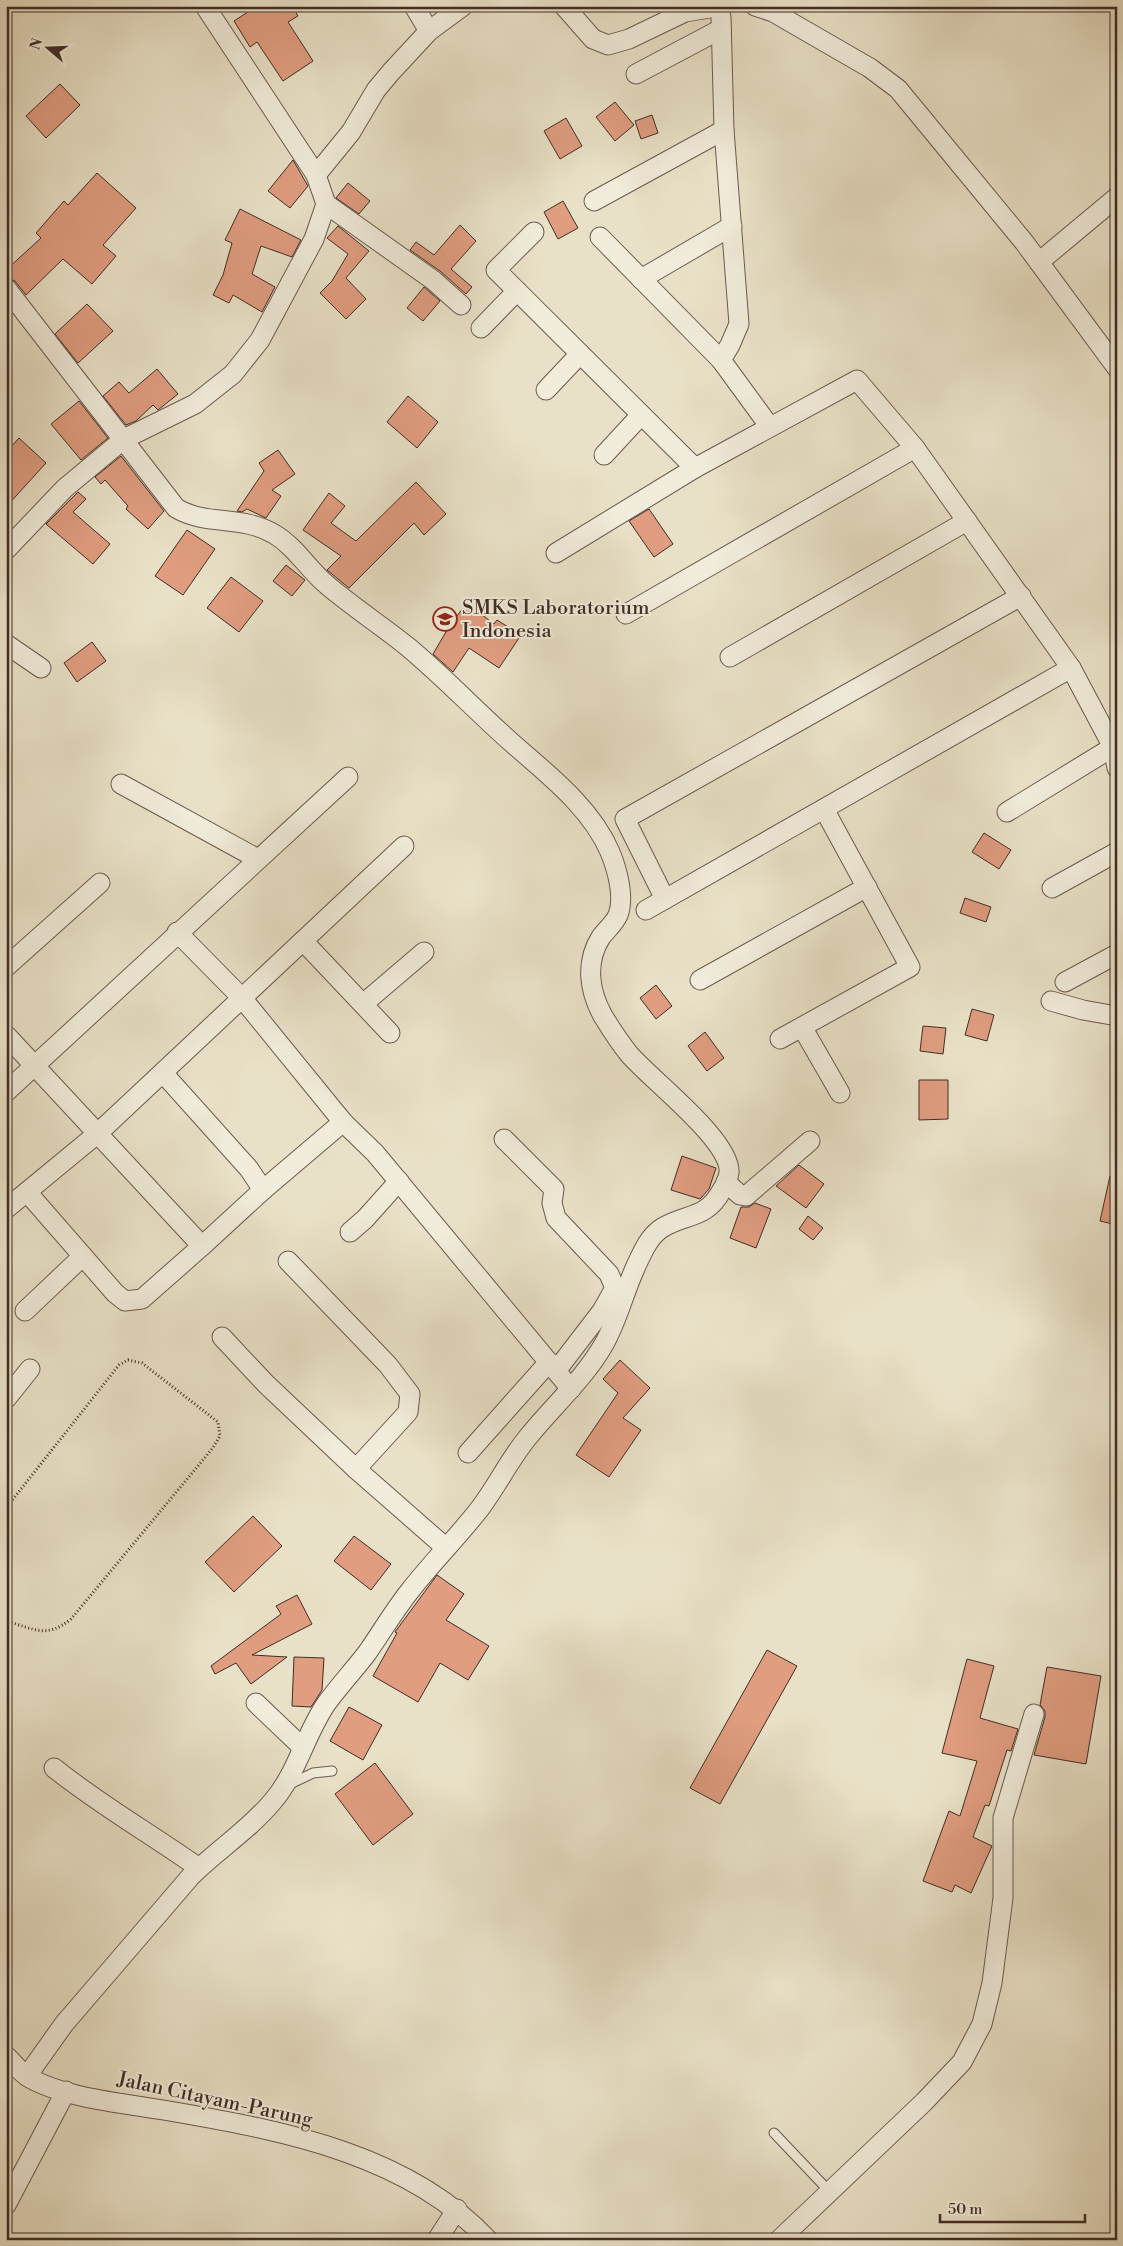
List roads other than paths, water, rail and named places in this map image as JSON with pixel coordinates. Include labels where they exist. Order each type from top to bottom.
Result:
[{"type":"street","points":[[204,6],[316,175],[326,204],[433,280],[461,305]]},
{"type":"street","points":[[414,6],[429,30]]},
{"type":"street","points":[[316,175],[351,132],[381,84],[429,30],[463,6]]},
{"type":"street","points":[[564,6],[593,39],[608,46],[629,39],[685,12],[721,17]]},
{"type":"street","points":[[756,6],[773,12],[870,68],[898,89],[1039,262],[1117,368]]},
{"type":"street","points":[[636,74],[721,17]]},
{"type":"street","points":[[720,360],[730,345],[739,324],[724,130],[721,17]]},
{"type":"street","points":[[594,200],[724,130]]},
{"type":"street","points":[[1039,262],[1117,197]]},
{"type":"street","points":[[6,550],[65,488],[124,439],[195,404],[233,374],[260,340],[314,239],[326,204]]},
{"type":"street","points":[[641,279],[732,226]]},
{"type":"street","points":[[534,232],[496,270],[695,468]]},
{"type":"street","points":[[600,237],[720,360],[770,427]]},
{"type":"street","points":[[6,288],[181,511],[195,518],[230,520],[257,526],[272,532],[290,546],[325,584],[402,642],[443,677],[486,720],[549,776],[601,834],[611,855],[620,895],[620,909],[616,920],[601,937],[589,970],[590,982],[601,1012],[629,1054],[710,1133],[728,1158],[729,1172],[726,1182],[708,1210],[667,1226],[658,1231],[651,1239],[634,1268],[604,1344],[571,1389],[513,1455],[481,1507],[445,1547],[408,1593],[363,1659],[326,1704],[302,1748],[283,1789],[248,1828],[232,1838],[199,1868],[64,2024],[27,2076]]},
{"type":"street","points":[[482,328],[517,291]]},
{"type":"street","points":[[546,390],[580,354]]},
{"type":"street","points":[[556,553],[695,468],[857,380],[914,448],[1071,668],[1113,747],[1117,768]]},
{"type":"street","points":[[604,455],[641,415]]},
{"type":"street","points":[[626,614],[914,448]]},
{"type":"street","points":[[730,657],[967,521]]},
{"type":"street","points":[[665,899],[625,818],[1021,596]]},
{"type":"street","points":[[6,644],[40,668]]},
{"type":"street","points":[[646,910],[1071,668]]},
{"type":"street","points":[[1007,812],[1113,747]]},
{"type":"street","points":[[6,1092],[177,932],[348,777]]},
{"type":"street","points":[[121,784],[258,859]]},
{"type":"street","points":[[780,1039],[910,968],[824,809]]},
{"type":"street","points":[[6,1209],[97,1134],[404,846]]},
{"type":"street","points":[[1052,888],[1117,852]]},
{"type":"street","points":[[6,967],[100,883]]},
{"type":"street","points":[[700,980],[867,887]]},
{"type":"street","points":[[177,932],[242,998],[343,1122],[376,1153],[571,1389]]},
{"type":"street","points":[[303,941],[390,1033]]},
{"type":"street","points":[[362,1004],[424,952]]},
{"type":"street","points":[[1065,982],[1117,954]]},
{"type":"street","points":[[1051,1001],[1083,1010],[1117,1016]]},
{"type":"street","points":[[802,1027],[840,1093]]},
{"type":"street","points":[[6,1035],[202,1246]]},
{"type":"street","points":[[163,1073],[249,1169],[263,1190]]},
{"type":"street","points":[[27,1192],[125,1301],[142,1299],[263,1190],[343,1122]]},
{"type":"street","points":[[468,1453],[602,1311],[615,1288],[609,1274],[556,1218],[552,1203],[554,1189],[504,1139]]},
{"type":"street","points":[[726,1182],[740,1195],[746,1196],[810,1141]]},
{"type":"street","points":[[350,1232],[365,1219],[399,1181]]},
{"type":"street","points":[[25,1311],[83,1256]]},
{"type":"street","points":[[288,1261],[388,1365],[410,1394],[408,1412],[356,1469]]},
{"type":"street","points":[[222,1337],[266,1384],[356,1469],[445,1547]]},
{"type":"street","points":[[6,1399],[30,1370]]},
{"type":"street","points":[[256,1703],[302,1748]]},
{"type":"street","points":[[779,2240],[924,2102],[962,2062],[982,2024],[992,1983],[1003,1898],[1003,1818],[1034,1714]]},
{"type":"street","points":[[54,1768],[103,1805],[158,1839],[199,1868]]},
{"type":"street","name":"Jalan Citayam-Parung","points":[[6,2056],[27,2076],[66,2091],[217,2119],[309,2142],[370,2162],[412,2180],[457,2209],[488,2240]]},
{"type":"street","points":[[6,2205],[66,2091]]},
{"type":"street","points":[[436,2240],[457,2209]]},
{"type":"lane","points":[[283,1789],[313,1773],[332,1771]]},
{"type":"lane","points":[[774,2133],[829,2191]]},
{"type":"place","name":"SMKS Laboratorium Indonesia","points":[[445,619]]}]
